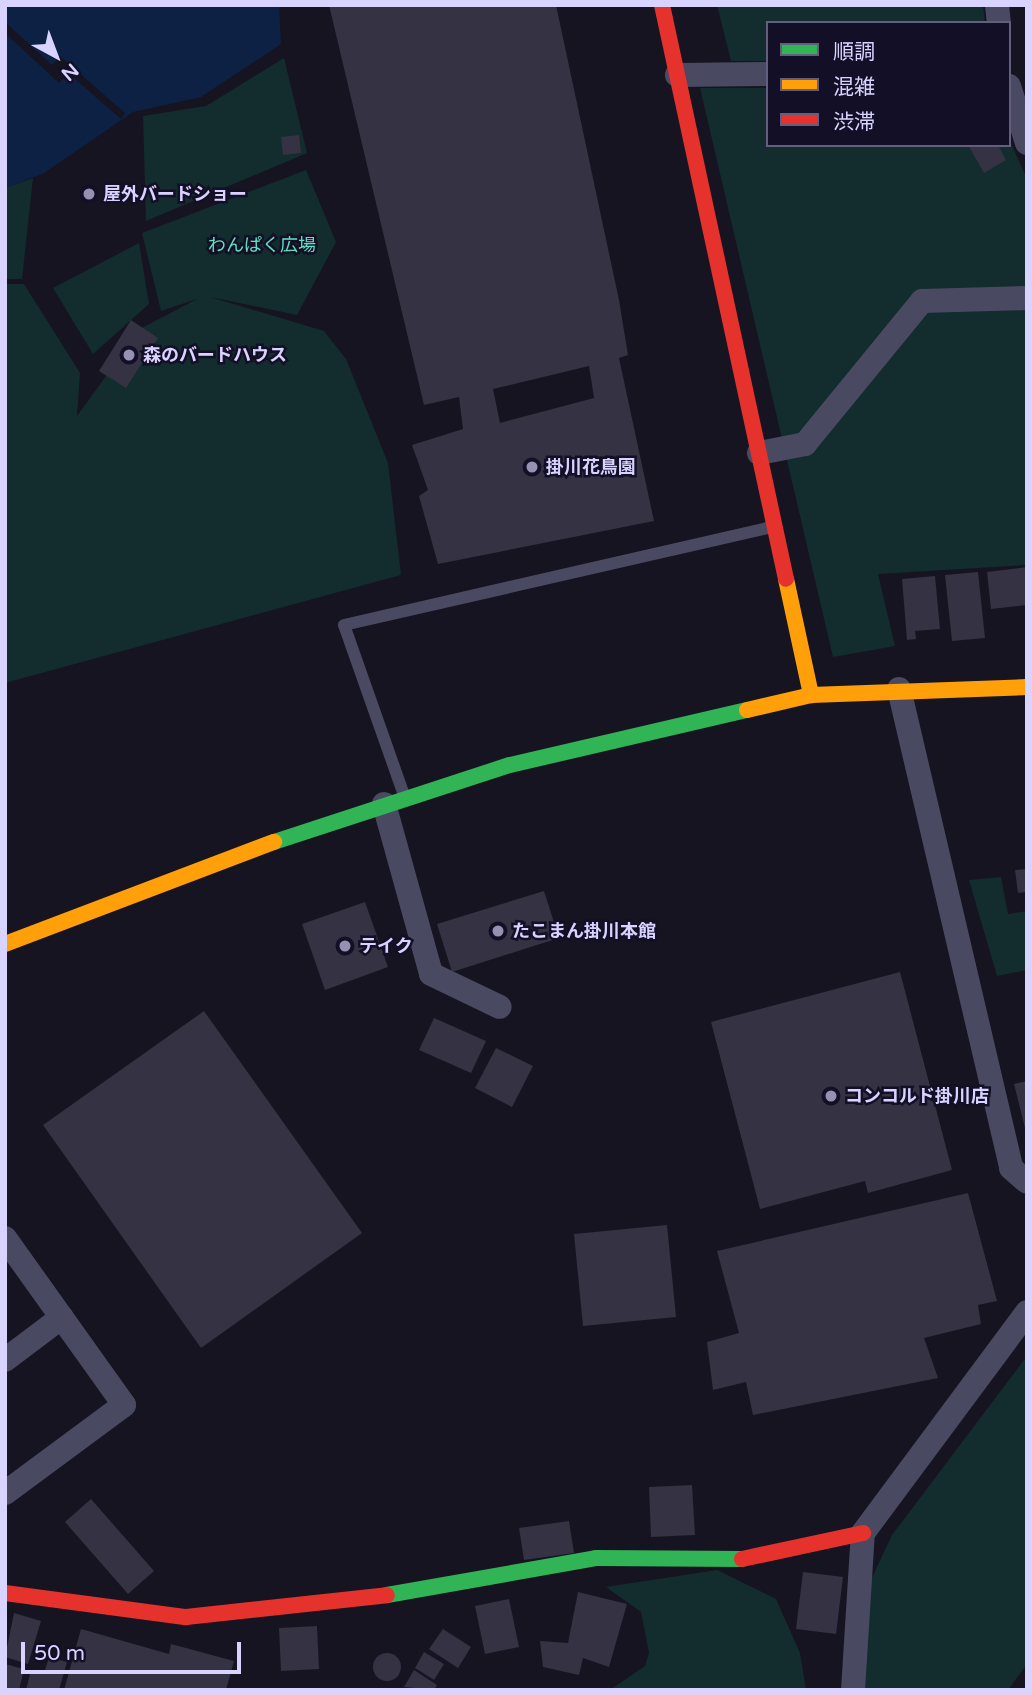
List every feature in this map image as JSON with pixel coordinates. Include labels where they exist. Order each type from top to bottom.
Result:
[{"type":"street","points":[[662,5],[811,695]]},
{"type":"street","points":[[677,75],[766,74]]},
{"type":"street","points":[[1011,92],[1027,143]]},
{"type":"street","points":[[759,453],[805,444],[922,301],[1027,298]]},
{"type":"street","points":[[5,944],[394,801],[510,765],[811,695],[899,689],[1027,687]]},
{"type":"street","points":[[899,689],[1011,1168],[1027,1182]]},
{"type":"street","points":[[394,801],[432,974],[500,1007]]},
{"type":"street","points":[[5,1238],[124,1405],[5,1493]]},
{"type":"street","points":[[853,1690],[863,1533],[1027,1312]]},
{"type":"street","points":[[5,1360],[62,1317]]},
{"type":"street","points":[[5,1593],[186,1617],[348,1602],[596,1558],[745,1559],[863,1533]]},
{"type":"lane","points":[[394,801],[344,625],[775,526]]},
{"type":"green space","points":[[717,5],[983,5],[985,21],[766,21],[766,61],[731,61]]},
{"type":"green space","points":[[284,58],[307,153],[146,221],[143,116],[206,106]]},
{"type":"green space","points":[[700,88],[766,88],[766,147],[1011,147],[1011,143],[1027,179],[1027,565],[878,574],[895,646],[833,657]]},
{"type":"green space","name":"わんぱく広場","points":[[306,170],[336,242],[297,315],[210,297],[324,331],[346,359],[388,463],[401,575],[5,683],[5,284],[24,284],[80,373],[77,416],[140,329],[197,299],[161,311],[142,233]]},
{"type":"green space","points":[[33,178],[22,279],[5,279],[5,188]]},
{"type":"green space","points":[[139,243],[149,304],[93,354],[53,288]]},
{"type":"green space","points":[[1001,877],[1008,914],[1027,911],[1027,970],[997,976],[969,880]]},
{"type":"green space","points":[[1027,1356],[1027,1664],[1008,1690],[862,1690],[869,1584],[892,1535]]},
{"type":"green space","points":[[717,1570],[776,1599],[800,1653],[806,1690],[610,1690],[645,1666],[649,1653],[641,1612],[606,1587]]},
{"type":"water","points":[[5,5],[279,5],[281,44],[201,97],[133,112],[44,173],[5,188]]},
{"type":"pier","points":[[5,22],[52,65],[60,56],[125,113],[121,119],[68,73],[59,83],[5,33]]},
{"type":"building","points":[[329,5],[556,5],[619,300],[628,355],[619,358],[654,521],[438,564],[419,496],[428,490],[412,445],[463,429],[459,397],[424,405]],"holes":[[[589,366],[594,398],[500,423],[493,389]]]},
{"type":"building","points":[[299,135],[301,153],[283,155],[281,137]]},
{"type":"building","points":[[969,147],[999,147],[1006,160],[984,173]]},
{"type":"building","name":"森のバードハウス","points":[[131,320],[158,338],[126,388],[99,371]]},
{"type":"building","points":[[1027,567],[1027,605],[991,609],[987,572]]},
{"type":"building","points":[[978,572],[985,638],[952,641],[945,575]]},
{"type":"building","points":[[935,576],[940,629],[915,631],[916,639],[907,640],[902,579]]},
{"type":"building","points":[[1027,869],[1027,892],[1018,893],[1015,870]]},
{"type":"building","name":"たこまん掛川本館","points":[[544,891],[559,938],[452,972],[437,924]]},
{"type":"building","name":"テイク","points":[[365,902],[388,967],[325,990],[302,924]]},
{"type":"building","name":"コンコルド掛川店","points":[[900,972],[952,1170],[868,1193],[865,1181],[760,1209],[711,1022]]},
{"type":"building","points":[[204,1011],[362,1233],[201,1348],[43,1125]]},
{"type":"building","points":[[434,1018],[486,1041],[471,1073],[419,1050]]},
{"type":"building","points":[[496,1048],[533,1066],[512,1107],[475,1088]]},
{"type":"building","points":[[1027,1081],[1027,1132],[1026,1132],[1014,1084]]},
{"type":"building","points":[[968,1193],[997,1301],[978,1305],[981,1324],[924,1338],[938,1378],[753,1415],[746,1382],[713,1390],[707,1342],[739,1333],[717,1251]]},
{"type":"building","points":[[667,1225],[676,1317],[583,1326],[574,1234]]},
{"type":"building","points":[[692,1485],[695,1535],[651,1537],[649,1487]]},
{"type":"building","points":[[91,1499],[154,1571],[128,1594],[65,1522]]},
{"type":"building","points":[[569,1521],[574,1553],[524,1560],[519,1528]]},
{"type":"building","points":[[803,1572],[843,1577],[836,1634],[796,1629]]},
{"type":"building","points":[[578,1592],[627,1604],[609,1667],[583,1658],[579,1675],[543,1667],[540,1641],[568,1643]]},
{"type":"building","points":[[509,1599],[519,1647],[485,1654],[475,1606]]},
{"type":"building","points":[[14,1613],[41,1621],[28,1664],[5,1657]]},
{"type":"building","points":[[317,1626],[319,1669],[281,1671],[279,1628]]},
{"type":"building","points":[[81,1629],[169,1654],[171,1644],[234,1661],[226,1690],[64,1690]]},
{"type":"building","points":[[443,1629],[471,1647],[458,1668],[429,1649]]},
{"type":"building","points":[[424,1652],[444,1664],[434,1680],[415,1668]]},
{"type":"building","points":[[387,1653],[397,1657],[401,1667],[397,1677],[387,1681],[377,1677],[373,1667],[377,1657]]},
{"type":"building","points":[[49,1657],[67,1662],[59,1690],[26,1690],[31,1670],[44,1674]]},
{"type":"building","points":[[5,1664],[24,1669],[19,1690],[5,1690]]},
{"type":"building","points":[[414,1670],[437,1685],[434,1690],[404,1687]]},
{"type":"traffic: fast","points":[[274,842],[510,765],[747,710]]},
{"type":"traffic: fast","points":[[387,1595],[596,1558],[742,1559]]},
{"type":"traffic: slow","points":[[786,579],[811,695]]},
{"type":"traffic: slow","points":[[747,710],[811,695],[1027,687]]},
{"type":"traffic: slow","points":[[5,944],[274,842]]},
{"type":"traffic: jam","points":[[662,5],[786,579]]},
{"type":"traffic: jam","points":[[742,1559],[863,1533]]},
{"type":"traffic: jam","points":[[5,1593],[186,1617],[387,1595]]},
{"type":"place","name":"屋外バードショー","points":[[89,194]]},
{"type":"place","name":"森のバードハウス","points":[[129,355]]},
{"type":"place","name":"掛川花鳥園","points":[[532,467]]},
{"type":"place","name":"たこまん掛川本館","points":[[498,931]]},
{"type":"place","name":"テイク","points":[[345,946]]},
{"type":"place","name":"コンコルド掛川店","points":[[831,1096]]}]
